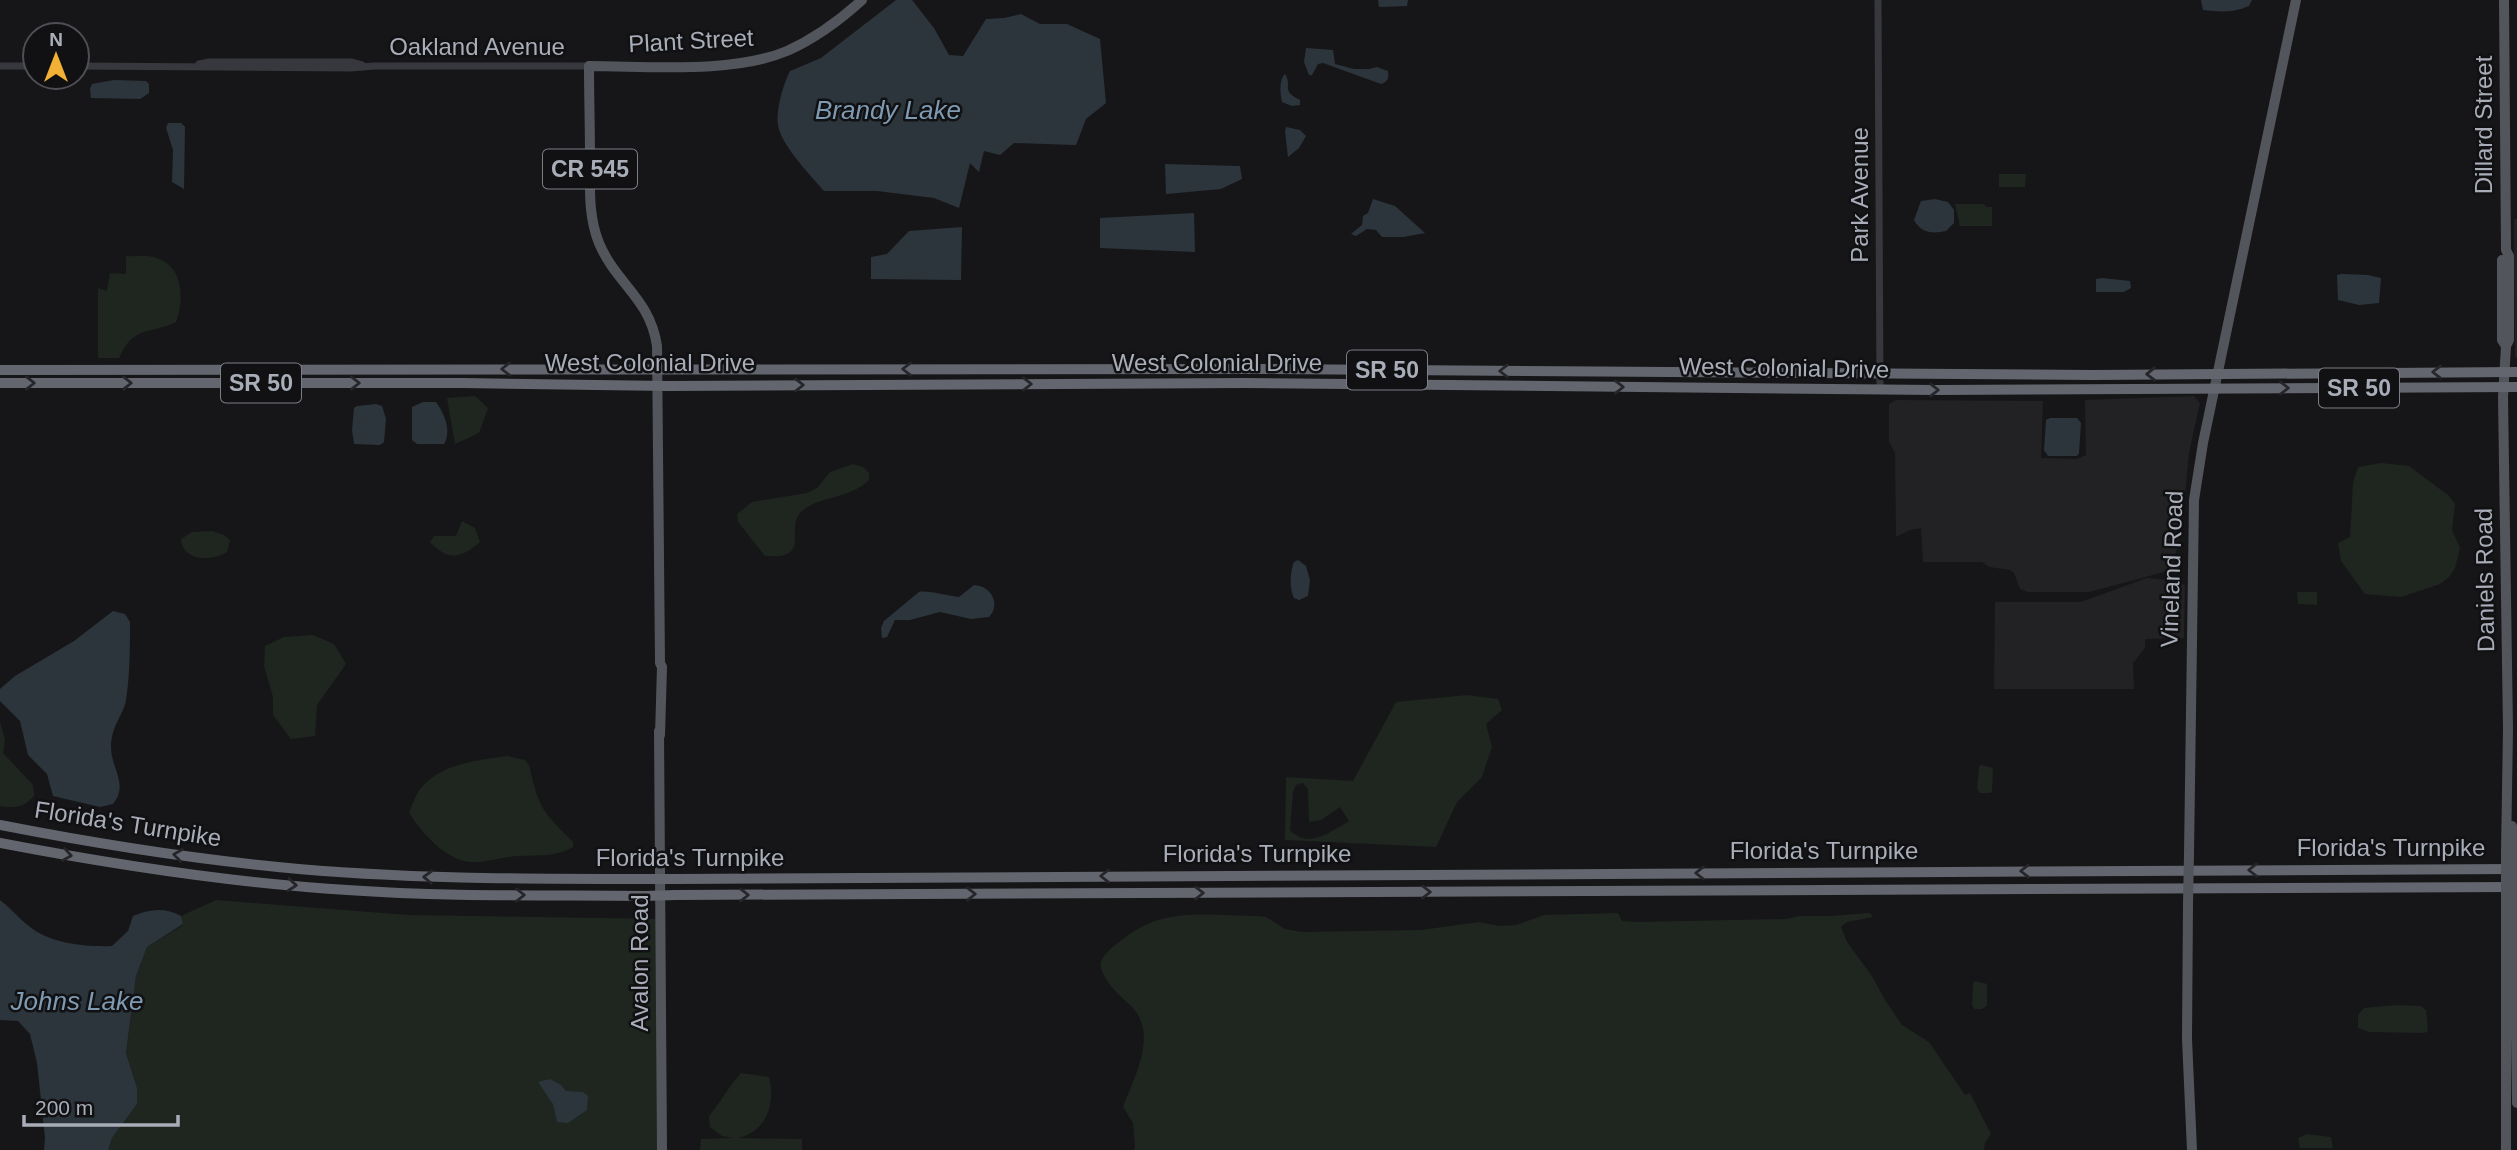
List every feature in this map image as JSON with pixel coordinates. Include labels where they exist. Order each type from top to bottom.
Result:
[{"type":"highway","name":"West Colonial Drive","points":[[0,370],[980,368],[2093,375],[2511,372]]},
{"type":"highway","points":[[952,384],[960,374],[980,368]]},
{"type":"highway","points":[[903,384],[943,378],[956,369]]},
{"type":"highway","points":[[1245,383],[1257,375],[1259,369]]},
{"type":"highway","points":[[1292,384],[1301,375],[1347,370]]},
{"type":"highway","points":[[1515,387],[1549,379],[1559,371]]},
{"type":"highway","points":[[1555,386],[1567,377],[1596,371]]},
{"type":"highway","points":[[1732,388],[1757,382],[1767,373]]},
{"type":"highway","points":[[1989,389],[1998,385],[2033,383],[2042,374]]},
{"type":"highway","points":[[2036,390],[2047,380],[2093,375]]},
{"type":"highway","name":"West Colonial Drive","points":[[0,383],[474,383],[658,386],[1245,383],[1880,390],[2517,387]]},
{"type":"highway","name":"Florida's Turnpike","points":[[0,825],[126,848],[290,868],[484,879],[2517,869]]},
{"type":"highway","name":"Florida's Turnpike","points":[[0,843],[121,865],[195,875],[345,890],[483,895],[2517,887]]},
{"type":"main road","name":"Plant Street","points":[[589,66],[700,66],[761,59],[810,40],[837,23],[862,0]]},
{"type":"main road","name":"Vineland Road","points":[[2192,1150],[2187,1039],[2193,514],[2196,482],[2296,0]]},
{"type":"main road","name":"Dillard Street","points":[[2503,387],[2511,372],[2506,346],[2510,340],[2510,325],[2509,256],[2506,250],[2504,0]]},
{"type":"main road","name":"CR 545","points":[[589,66],[590,201],[593,227],[606,257],[641,301],[651,319],[657,346],[658,370]]},
{"type":"main road","name":"Avalon Road","points":[[658,370],[662,667],[662,1150]]},
{"type":"main road","name":"Daniels Road","points":[[2503,387],[2510,853],[2505,986],[2506,1150]]},
{"type":"main road","name":"Daniels Road","points":[[2510,903],[2516,1002],[2517,1103]]},
{"type":"main road","points":[[2505,986],[2511,1000],[2516,1002]]},
{"type":"main road","points":[[2505,1043],[2511,1047],[2517,1059]]},
{"type":"street","name":"Park Avenue","points":[[1878,0],[1880,390]]},
{"type":"street","points":[[0,66],[21,66]]},
{"type":"street","name":"Oakland Avenue","points":[[91,66],[589,66]]},
{"type":"shaded area","points":[[1999,174],[2026,174],[2025,187],[1999,187]]},
{"type":"shaded area","points":[[1955,204],[1984,204],[1986,207],[1992,207],[1992,226],[1960,226]]},
{"type":"shaded area","points":[[2514,219],[2517,219],[2517,358],[2515,357]]},
{"type":"shaded area","points":[[126,256],[155,257],[167,263],[180,286],[179,314],[176,322],[143,332],[130,340],[119,358],[98,358],[98,288],[107,291],[110,273],[126,274]]},
{"type":"shaded area","points":[[475,396],[488,408],[479,433],[455,444],[447,398]]},
{"type":"shaded area","points":[[2194,396],[2200,403],[2189,453],[2182,526],[2172,570],[2089,592],[2028,592],[2020,589],[2014,573],[2010,570],[1989,567],[1982,562],[1923,562],[1921,528],[1896,537],[1895,453],[1889,442],[1889,404],[1896,400],[2043,401],[2041,458],[2077,459],[2086,455],[2085,400]]},
{"type":"shaded area","points":[[2381,463],[2409,466],[2448,495],[2455,504],[2452,530],[2460,548],[2455,568],[2440,584],[2401,597],[2365,594],[2341,561],[2338,543],[2350,537],[2353,483],[2358,467]]},
{"type":"shaded area","points":[[853,464],[863,467],[869,473],[869,480],[853,491],[803,510],[797,517],[795,541],[789,553],[765,556],[738,522],[737,514],[752,502],[807,493],[817,488],[830,472]]},
{"type":"shaded area","points":[[462,521],[475,528],[480,542],[467,552],[449,555],[430,542],[434,536],[456,536]]},
{"type":"shaded area","points":[[212,531],[230,540],[227,552],[214,557],[199,558],[186,552],[181,539],[192,532]]},
{"type":"shaded area","points":[[2147,578],[2185,585],[2184,638],[2145,639],[2145,648],[2133,663],[2134,689],[1994,689],[1995,602],[2081,602]]},
{"type":"shaded area","points":[[2297,592],[2317,592],[2317,605],[2298,604]]},
{"type":"shaded area","points":[[313,635],[334,644],[346,664],[317,705],[315,736],[291,739],[273,715],[273,697],[264,666],[265,646],[284,637]]},
{"type":"shaded area","points":[[1467,695],[1498,699],[1502,710],[1486,724],[1492,747],[1482,777],[1457,802],[1436,847],[1285,840],[1286,777],[1353,781],[1396,702]],"holes":[[[1303,783],[1308,789],[1309,822],[1321,820],[1340,807],[1349,821],[1320,837],[1312,839],[1297,836],[1290,830],[1293,792],[1296,785]]]},
{"type":"shaded area","points":[[0,722],[5,739],[3,753],[33,785],[34,796],[19,806],[0,806]]},
{"type":"shaded area","points":[[507,756],[525,760],[529,765],[543,808],[573,842],[573,847],[554,854],[514,856],[477,862],[453,857],[427,836],[409,812],[418,793],[429,780],[449,768]]},
{"type":"shaded area","points":[[1981,765],[1993,768],[1990,793],[1980,793],[1977,789]]},
{"type":"shaded area","points":[[216,900],[408,915],[661,919],[662,1150],[108,1150],[112,1138],[137,1104],[137,1088],[126,1053],[136,976],[147,947],[183,925],[181,916]]},
{"type":"shaded area","points":[[1618,913],[1622,921],[1637,922],[1786,919],[1870,913],[1873,917],[1847,922],[1841,927],[1847,942],[1902,1025],[1929,1042],[1965,1095],[1970,1093],[1991,1134],[1984,1150],[1134,1150],[1133,1123],[1123,1107],[1142,1056],[1143,1029],[1139,1017],[1109,984],[1100,965],[1112,948],[1145,925],[1176,916],[1217,915],[1266,917],[1285,929],[1302,932],[1421,930],[1479,922],[1500,926],[1516,925],[1544,915]]},
{"type":"shaded area","points":[[1975,981],[1987,984],[1987,1006],[1982,1009],[1972,1006]]},
{"type":"shaded area","points":[[2421,1006],[2426,1010],[2428,1031],[2369,1032],[2358,1028],[2358,1015],[2364,1008]]},
{"type":"shaded area","points":[[741,1073],[769,1077],[771,1097],[770,1107],[762,1123],[748,1135],[738,1138],[802,1139],[802,1150],[700,1150],[701,1139],[733,1138],[722,1136],[710,1127],[709,1116]]},
{"type":"shaded area","points":[[2307,1134],[2331,1137],[2333,1148],[2300,1148],[2298,1138]]},
{"type":"water","name":"Brandy Lake","points":[[896,0],[912,0],[934,28],[949,55],[963,56],[986,19],[1021,14],[1040,24],[1067,24],[1100,39],[1106,103],[1086,119],[1076,145],[1014,143],[1000,155],[984,151],[979,172],[970,163],[959,208],[934,198],[877,191],[824,191],[792,153],[779,129],[778,108],[785,84],[790,71],[821,58]]},
{"type":"water","points":[[1378,0],[1408,0],[1407,6],[1379,7]]},
{"type":"water","points":[[2201,0],[2252,0],[2249,6],[2221,11],[2203,10]]},
{"type":"water","points":[[1306,48],[1333,50],[1335,64],[1354,69],[1377,67],[1388,71],[1387,79],[1381,84],[1323,63],[1318,64],[1312,75],[1309,75],[1304,62]]},
{"type":"water","points":[[1285,74],[1290,94],[1300,100],[1300,105],[1292,106],[1282,102],[1280,91]]},
{"type":"water","points":[[114,80],[146,81],[149,84],[149,93],[140,99],[91,98],[92,84]]},
{"type":"water","points":[[168,123],[181,123],[185,127],[184,189],[172,182],[173,150],[166,128]]},
{"type":"water","points":[[1286,127],[1300,130],[1306,136],[1299,148],[1288,157],[1285,132]]},
{"type":"water","points":[[1165,164],[1240,166],[1242,179],[1221,189],[1166,194]]},
{"type":"water","points":[[1373,199],[1395,206],[1425,233],[1382,237],[1376,230],[1367,229],[1356,236],[1351,234],[1362,225],[1363,216],[1368,213]]},
{"type":"water","points":[[1935,199],[1948,202],[1954,210],[1954,223],[1946,231],[1927,232],[1914,220],[1921,201]]},
{"type":"water","points":[[1194,213],[1195,252],[1100,248],[1100,218]]},
{"type":"water","points":[[962,227],[961,280],[871,279],[871,257],[887,254],[909,231]]},
{"type":"water","points":[[2337,275],[2381,278],[2379,303],[2359,305],[2338,300]]},
{"type":"water","points":[[2096,279],[2130,281],[2131,288],[2124,292],[2096,292]]},
{"type":"water","points":[[423,402],[436,402],[442,411],[447,428],[444,444],[417,444],[412,440],[412,407]]},
{"type":"water","points":[[376,404],[382,406],[386,419],[384,442],[380,445],[354,444],[354,408]]},
{"type":"water","points":[[2077,418],[2081,423],[2077,456],[2048,456],[2044,450],[2046,420]]},
{"type":"water","points":[[1298,560],[1306,566],[1310,580],[1308,596],[1299,600],[1294,598],[1291,585],[1294,562]]},
{"type":"water","points":[[974,585],[986,589],[993,597],[993,612],[989,617],[971,619],[940,612],[910,620],[895,620],[887,637],[882,638],[881,628],[884,621],[919,592],[959,597]]},
{"type":"water","points":[[113,611],[125,614],[130,622],[129,671],[126,700],[115,727],[111,747],[119,783],[118,797],[113,804],[100,807],[53,796],[47,774],[28,755],[20,721],[0,701],[0,689],[15,676],[74,641]]},
{"type":"water","name":"Johns Lake","points":[[0,900],[39,933],[59,941],[91,946],[112,946],[128,931],[133,916],[145,912],[163,910],[181,916],[183,924],[147,947],[136,976],[126,1053],[137,1088],[137,1104],[112,1138],[108,1150],[44,1150],[37,1063],[30,1034],[18,1021],[0,1020]]},
{"type":"water","points":[[550,1079],[566,1091],[583,1092],[588,1096],[587,1110],[568,1123],[557,1122],[553,1104],[538,1082]]}]
